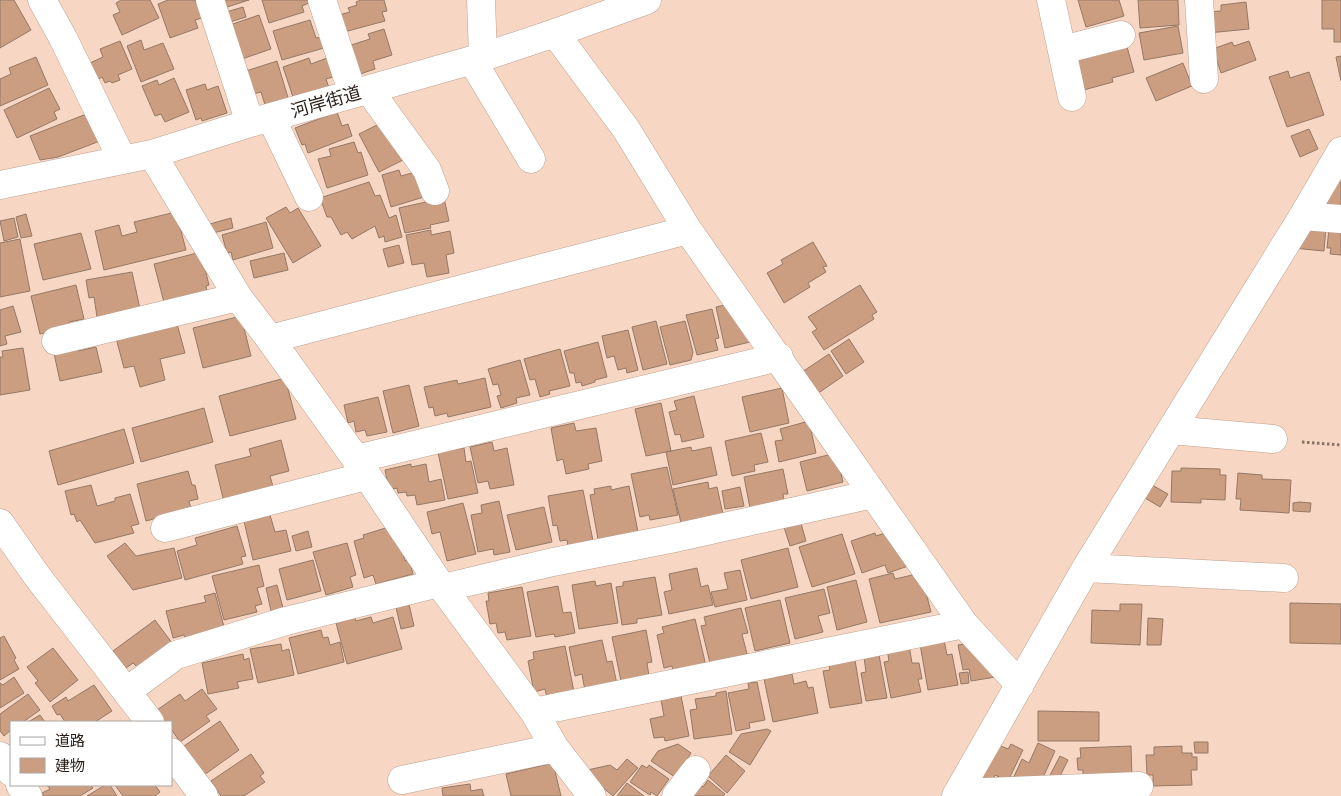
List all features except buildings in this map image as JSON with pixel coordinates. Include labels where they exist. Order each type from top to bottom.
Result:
[{"type":"street","points":[[42,0],[63,38],[122,159]]},
{"type":"street","points":[[210,0],[261,121],[309,197]]},
{"type":"street","points":[[322,0],[361,92],[427,170],[435,191]]},
{"type":"street","points":[[481,0],[477,59],[531,159]]},
{"type":"street","name":"河岸街道","points":[[0,185],[152,154],[477,59],[647,0]]},
{"type":"street","points":[[1052,0],[1072,97]]},
{"type":"street","points":[[1199,0],[1204,78]]},
{"type":"street","points":[[556,33],[626,129],[688,230],[779,357],[964,624],[1020,685]]},
{"type":"street","points":[[1062,50],[1121,36]]},
{"type":"street","points":[[957,794],[1086,568],[1341,151]]},
{"type":"street","points":[[152,154],[238,297],[361,468],[441,586],[534,712],[555,748],[592,796]]},
{"type":"street","points":[[1303,216],[1341,219]]},
{"type":"street","points":[[270,339],[688,230]]},
{"type":"street","points":[[56,341],[238,297]]},
{"type":"street","points":[[165,528],[361,468],[779,357]]},
{"type":"street","points":[[1171,430],[1273,439]]},
{"type":"street","points":[[126,691],[176,655],[286,621],[873,494]]},
{"type":"street","points":[[0,523],[37,576],[149,721]]},
{"type":"street","points":[[1086,568],[1284,578]]},
{"type":"street","points":[[534,712],[964,624]]},
{"type":"street","points":[[402,780],[555,748]]},
{"type":"street","points":[[172,753],[204,796]]},
{"type":"street","points":[[0,756],[10,771]]},
{"type":"street","points":[[676,796],[696,770]]},
{"type":"street","points":[[957,794],[1139,786]]},
{"type":"path","points":[[1273,439],[1341,446]]}]
